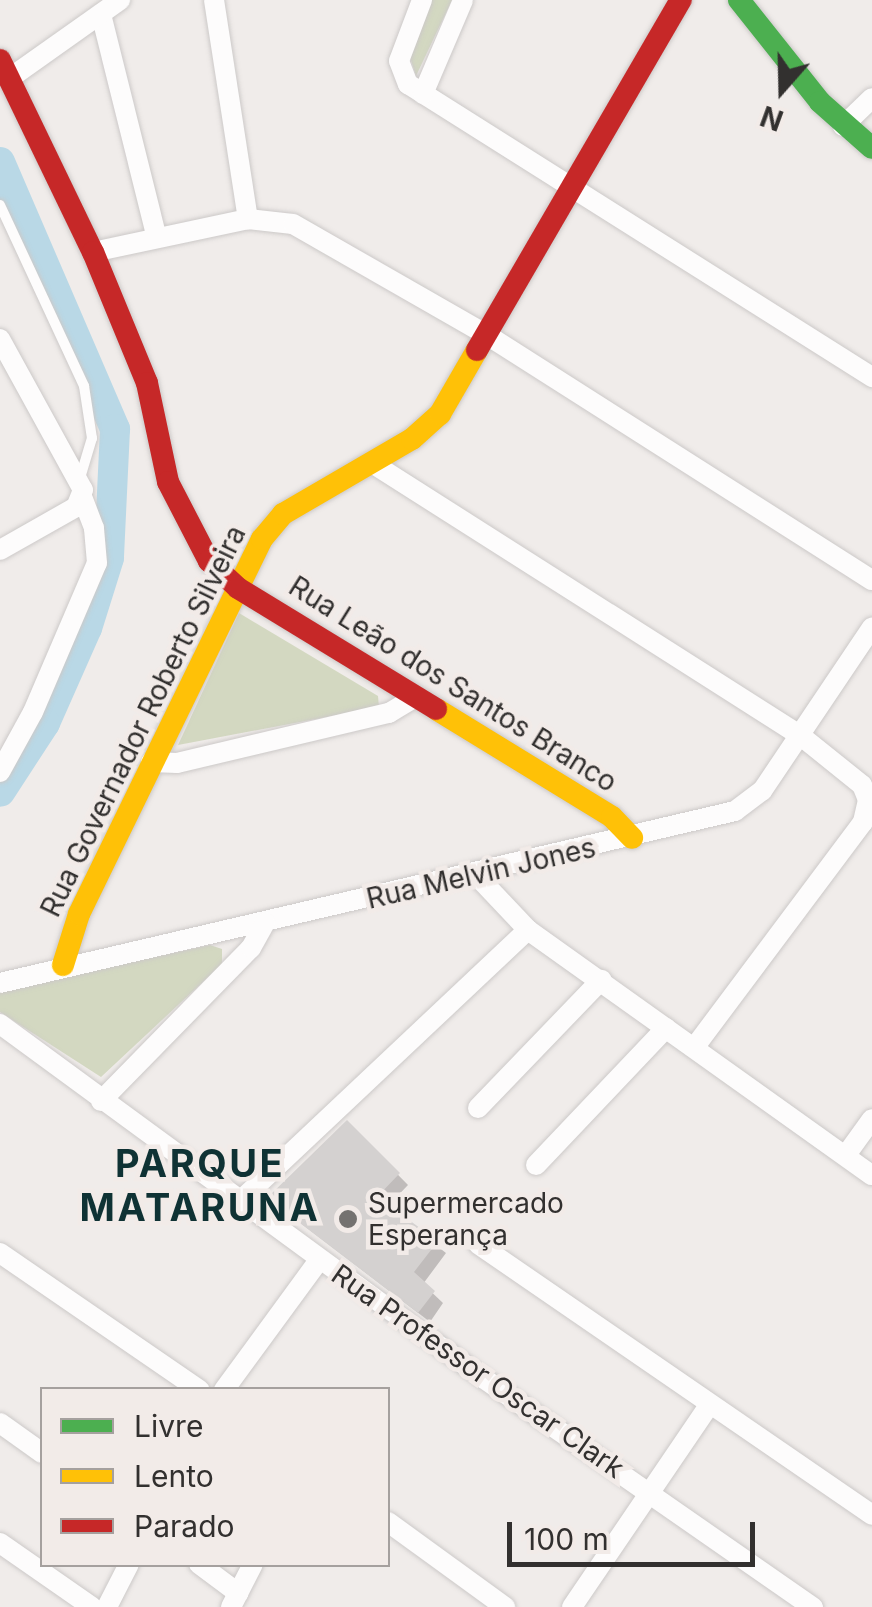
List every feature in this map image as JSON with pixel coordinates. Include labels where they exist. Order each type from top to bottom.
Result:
[{"type":"street","points":[[5,69],[120,0]]},
{"type":"street","points":[[214,0],[248,219]]},
{"type":"street","points":[[422,0],[399,61],[402,78],[872,377]]},
{"type":"street","points":[[423,94],[463,0]]},
{"type":"street","name":"Rua Governador Roberto Silveira","points":[[63,965],[79,914],[150,762],[262,539],[283,514],[372,462],[440,414],[576,187],[681,0]]},
{"type":"street","points":[[739,0],[844,126],[872,148]]},
{"type":"street","points":[[101,14],[156,235]]},
{"type":"street","name":"Rua Leão dos Santos Branco","points":[[5,69],[93,252],[147,383],[175,498],[209,561],[238,588],[612,817],[632,838]]},
{"type":"street","points":[[844,126],[872,98]]},
{"type":"street","points":[[93,252],[156,235],[248,219],[293,224],[487,335],[872,580]]},
{"type":"street","points":[[0,339],[81,488],[94,528],[96,563],[33,712],[0,772]]},
{"type":"street","points":[[372,462],[851,771],[868,810],[694,1048]]},
{"type":"street","points":[[0,550],[76,508],[81,488]]},
{"type":"street","name":"Rua Melvin Jones","points":[[0,983],[63,965],[265,923],[632,838],[750,803],[801,736],[872,627]]},
{"type":"street","points":[[150,762],[176,763],[389,713],[416,697]]},
{"type":"street","points":[[476,875],[528,930],[872,1176]]},
{"type":"street","points":[[101,1100],[251,948],[265,923]]},
{"type":"street","points":[[239,1202],[528,930]]},
{"type":"street","points":[[478,1108],[602,980]]},
{"type":"street","name":"Rua Professor Oscar Clark","points":[[0,1024],[239,1202],[813,1607]]},
{"type":"street","points":[[536,1166],[666,1028]]},
{"type":"street","points":[[846,1155],[872,1119]]},
{"type":"street","points":[[478,1244],[872,1515]]},
{"type":"street","points":[[0,1252],[196,1387]]},
{"type":"street","points":[[226,1387],[320,1259]]},
{"type":"street","points":[[572,1607],[654,1495],[710,1404]]},
{"type":"street","points":[[0,1423],[40,1452]]},
{"type":"street","points":[[390,1523],[505,1607]]},
{"type":"street","points":[[0,1543],[92,1607]]},
{"type":"street","points":[[107,1607],[127,1567]]},
{"type":"street","points":[[201,1567],[234,1600],[250,1567]]},
{"type":"lane","points":[[0,205],[84,386],[92,438],[81,488]]},
{"type":"green space","points":[[431,0],[452,0],[416,76],[409,54]]},
{"type":"green space","points":[[239,613],[378,696],[379,707],[178,745]]},
{"type":"green space","points":[[210,945],[222,949],[222,964],[101,1077],[0,1012],[0,991]]},
{"type":"building","name":"Supermercado Esperança","points":[[347,1120],[400,1173],[377,1197],[438,1241],[414,1272],[435,1291],[418,1313],[267,1198]]},
{"type":"waterway","points":[[0,162],[115,429],[109,558],[87,628],[45,723],[0,792]]},
{"type":"traffic: fast","points":[[739,0],[820,102],[872,148]]},
{"type":"traffic: slow","points":[[63,965],[79,914],[262,539],[283,514],[412,439],[440,414],[477,350]]},
{"type":"traffic: slow","points":[[436,709],[612,817],[632,838]]},
{"type":"traffic: jam","points":[[477,350],[681,0]]},
{"type":"traffic: jam","points":[[0,60],[93,252],[147,383],[168,482],[209,561],[238,588],[436,709]]},
{"type":"place","name":"Supermercado Esperança","points":[[348,1219]]},
{"type":"district","name":"PARQUE MATARUNA","points":[[200,1186]]}]
